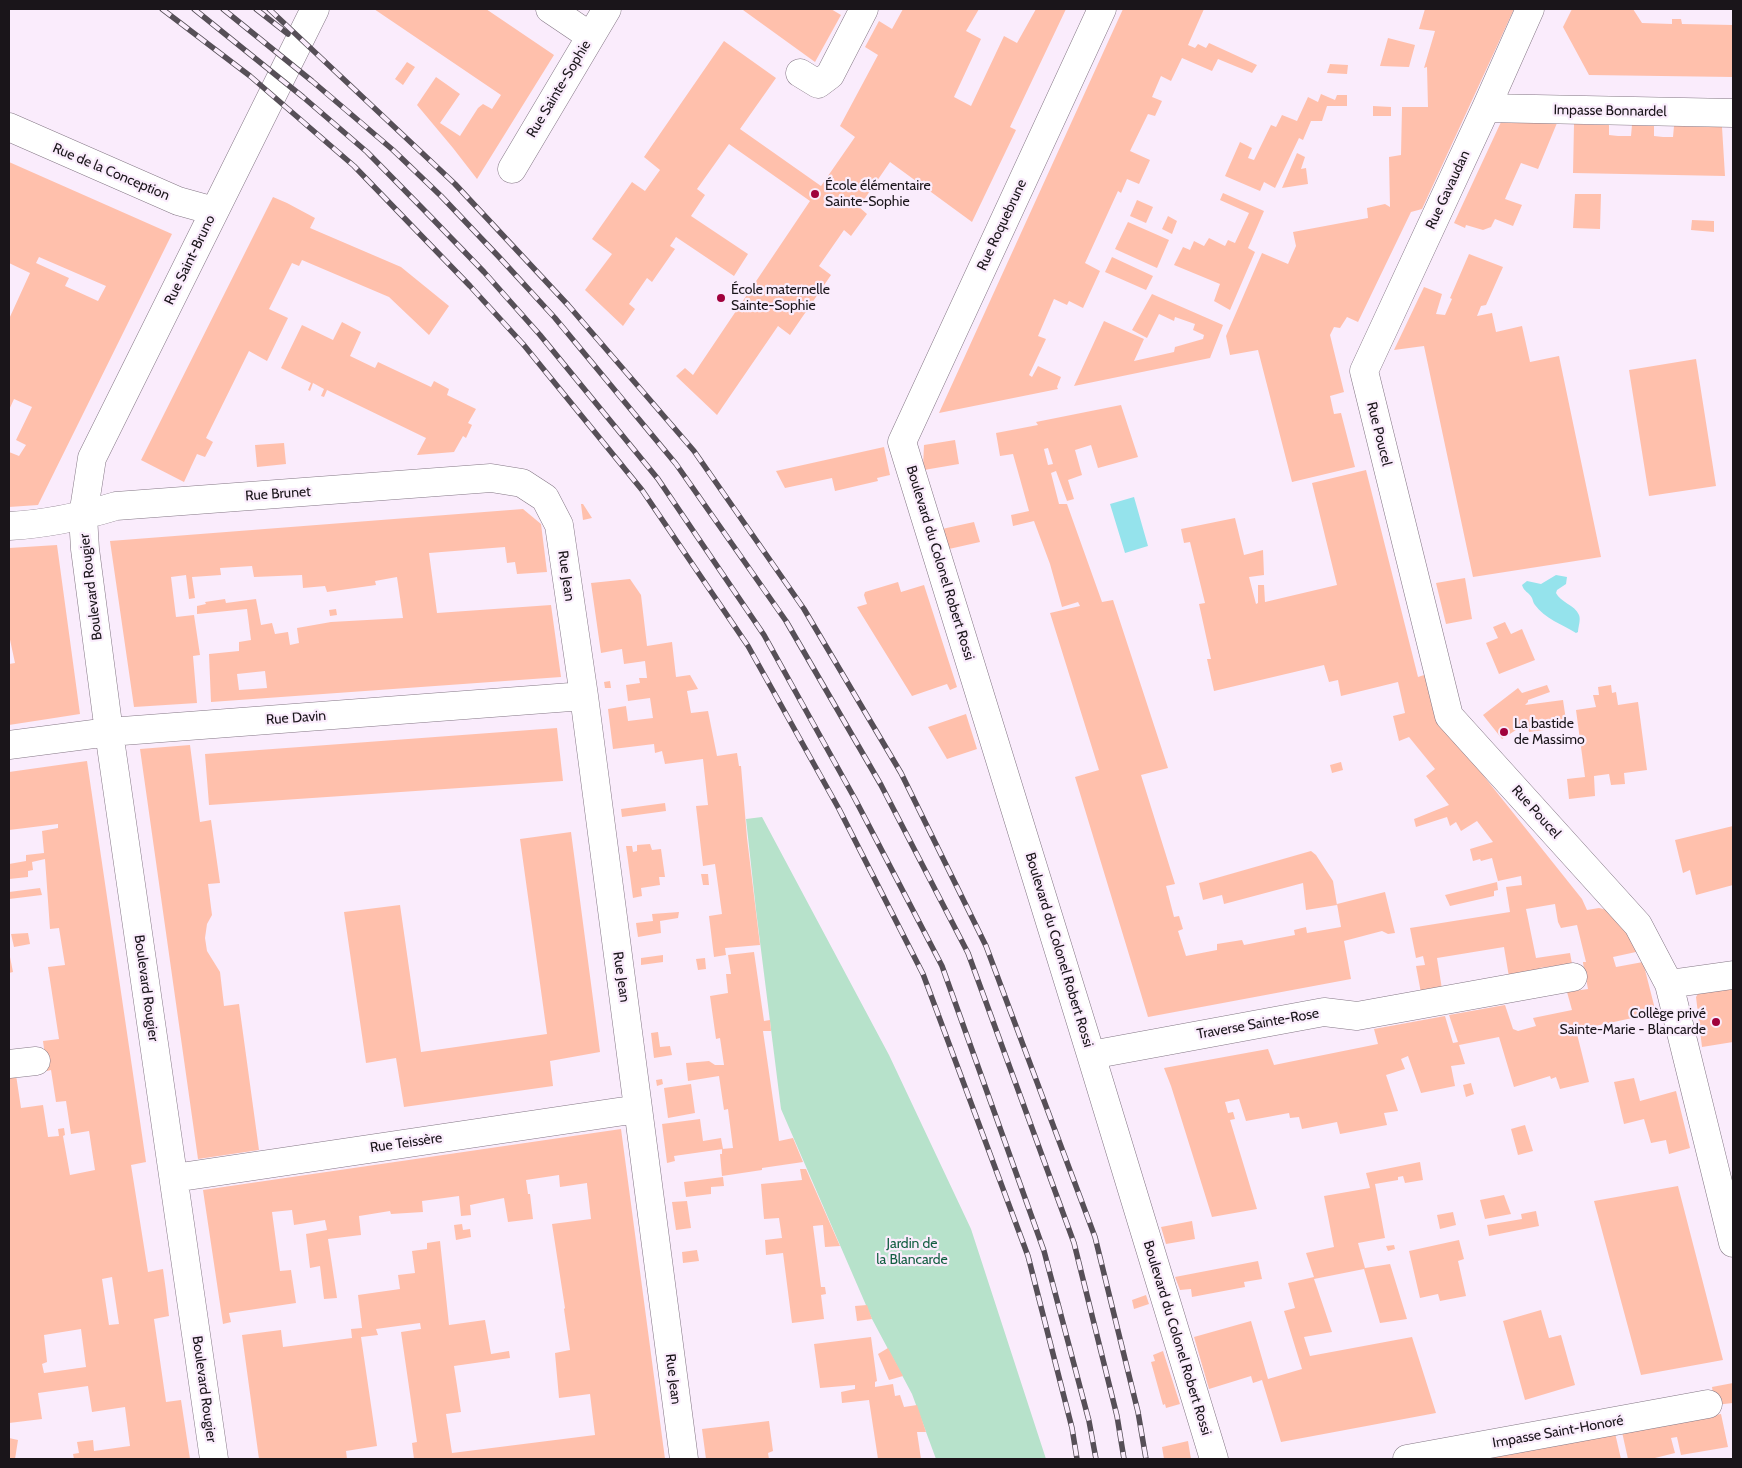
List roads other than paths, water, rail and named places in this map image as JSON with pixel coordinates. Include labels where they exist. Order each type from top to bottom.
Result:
[{"type":"street","name":"Rue Saint-Bruno","points":[[83,516],[92,458],[315,9]]},
{"type":"street","points":[[550,9],[590,36]]},
{"type":"street","name":"Rue Sainte-Sophie","points":[[512,169],[607,9]]},
{"type":"street","points":[[800,73],[818,84],[830,74],[864,9]]},
{"type":"street","name":"Rue Roquebrune","points":[[902,442],[1102,9]]},
{"type":"street","name":"Rue Gavaudan","points":[[1364,371],[1530,9]]},
{"type":"street","name":"Impasse Bonnardel","points":[[1486,108],[1733,113]]},
{"type":"street","name":"Rue de la Conception","points":[[9,128],[178,201],[214,211]]},
{"type":"street","name":"Rue Poucel","points":[[1364,371],[1449,716],[1638,925],[1670,984],[1733,1242]]},
{"type":"street","name":"Boulevard du Colonel Robert Rossi","points":[[902,442],[1214,1459]]},
{"type":"street","name":"Rue Brunet","points":[[9,526],[39,525],[83,516],[116,506],[491,478],[522,483],[545,498]]},
{"type":"street","name":"Rue Jean","points":[[545,498],[559,525],[584,696],[684,1459]]},
{"type":"street","name":"Boulevard Rougier","points":[[83,516],[85,549],[109,732],[214,1459]]},
{"type":"street","name":"Rue Davin","points":[[9,745],[109,732],[584,696]]},
{"type":"street","points":[[1670,984],[1733,976]]},
{"type":"street","name":"Traverse Sainte-Rose","points":[[1091,1055],[1324,1012],[1357,1016],[1573,977]]},
{"type":"street","points":[[9,1064],[36,1061]]},
{"type":"street","name":"Rue Teissère","points":[[174,1178],[638,1109]]},
{"type":"street","name":"Impasse Saint-Honoré","points":[[1407,1459],[1708,1404]]},
{"type":"water","points":[[1134,497],[1148,546],[1125,553],[1110,504]]},
{"type":"water","points":[[1556,575],[1567,577],[1566,584],[1557,590],[1556,593],[1579,615],[1580,621],[1578,632],[1576,633],[1543,614],[1522,585],[1527,581],[1541,584]]},
{"type":"railway","points":[[162,9],[250,76],[354,166],[470,286],[523,344],[642,490],[748,646],[839,809],[923,974],[1028,1256],[1072,1428],[1077,1459]]},
{"type":"railway","points":[[194,9],[303,97],[367,152],[484,272],[540,335],[658,479],[764,635],[855,799],[942,966],[1044,1251],[1089,1421],[1096,1459]]},
{"type":"railway","points":[[223,9],[393,150],[441,196],[499,257],[555,318],[676,464],[786,621],[881,785],[968,953],[1074,1243],[1117,1416],[1124,1459]]},
{"type":"railway","points":[[256,9],[288,34]]},
{"type":"railway","points":[[269,9],[455,184],[568,305],[694,451],[804,609],[901,773],[986,946],[1095,1237],[1138,1412],[1146,1459]]},
{"type":"place","name":"École élémentaire Sainte-Sophie","points":[[815,194]]},
{"type":"place","name":"École maternelle Sainte-Sophie","points":[[721,298]]},
{"type":"place","name":"La bastide de Massimo","points":[[1504,732]]},
{"type":"place","name":"Collège privé Sainte-Marie - Blancarde","points":[[1716,1022]]},
{"type":"park label","name":"Jardin de la Blancarde","points":[[912,1252]]}]
